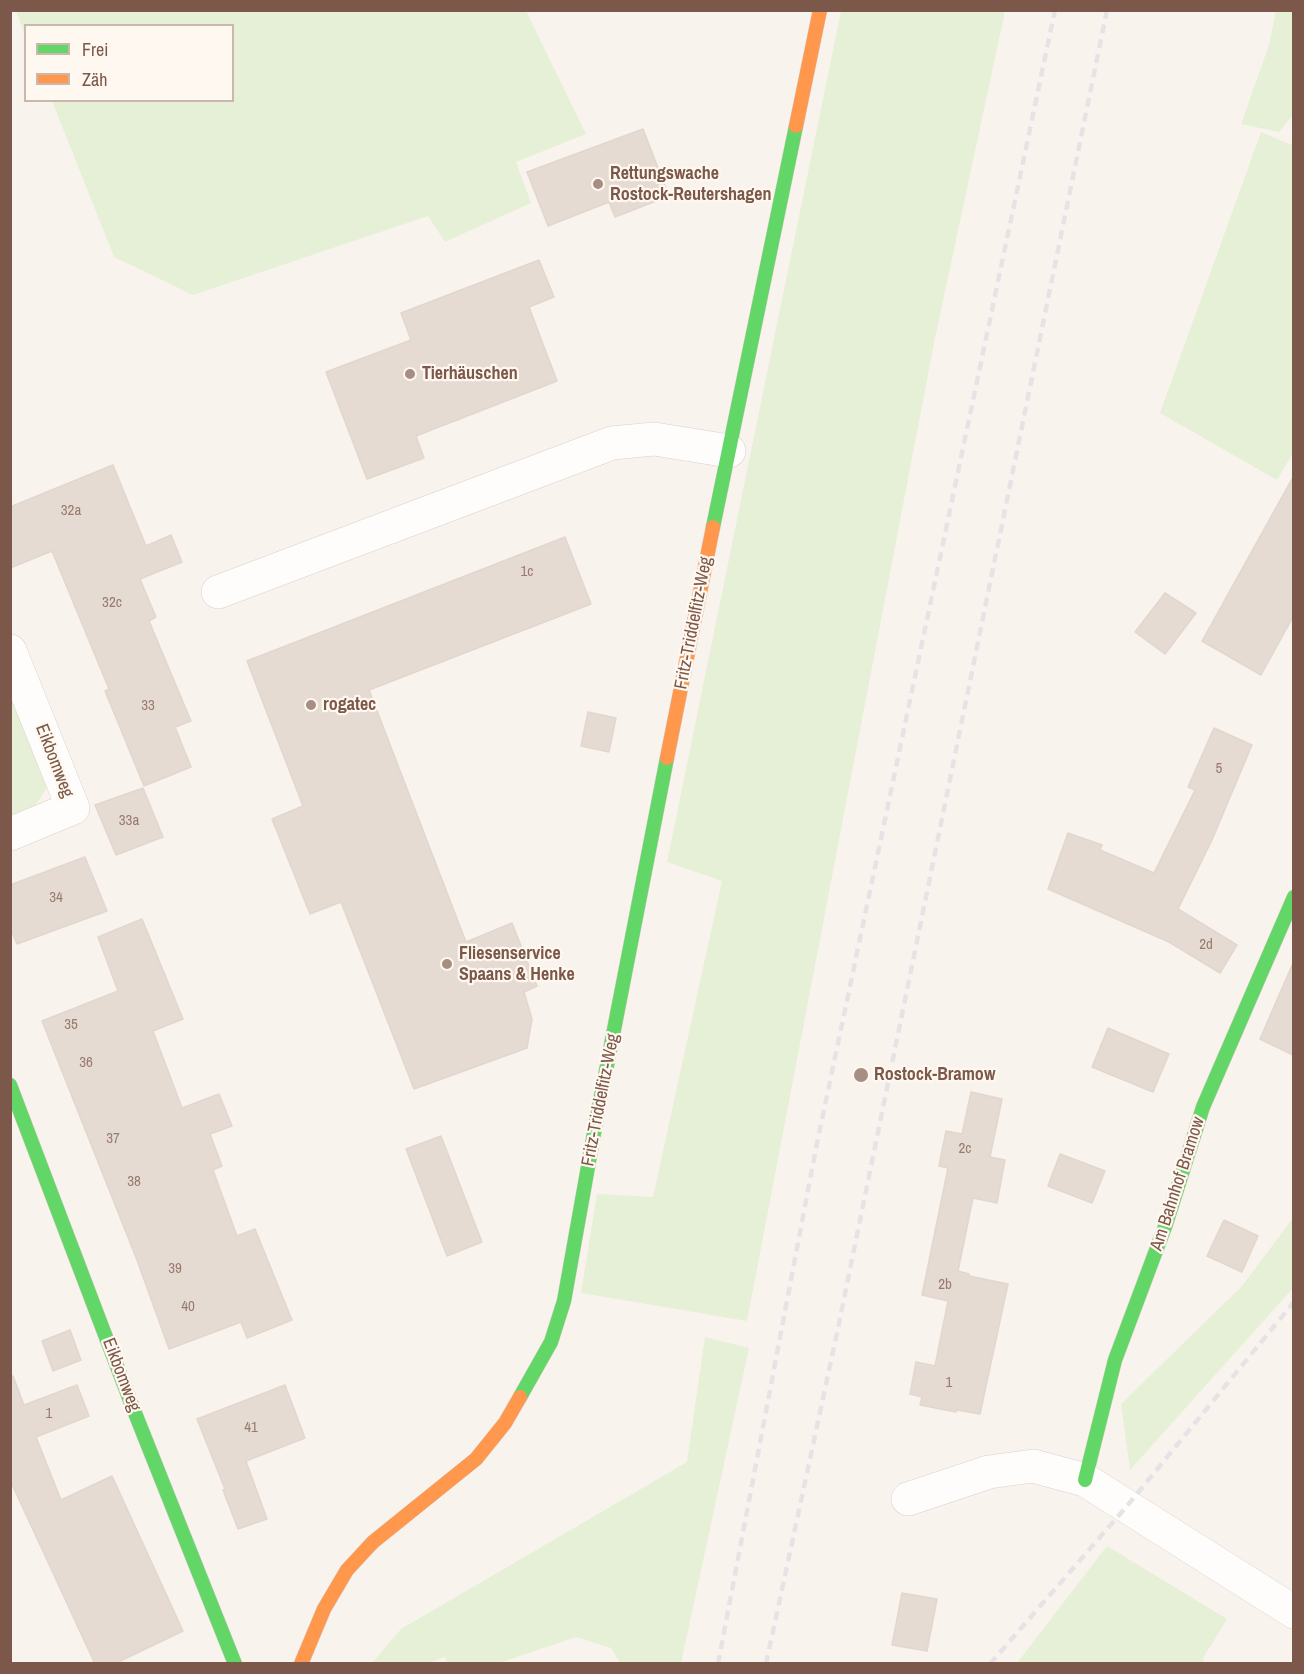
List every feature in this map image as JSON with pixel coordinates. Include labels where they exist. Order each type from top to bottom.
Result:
[{"type":"street","name":"Fritz-Triddelfitz-Weg","points":[[301,1664],[324,1609],[347,1570],[374,1542],[476,1460],[505,1424],[551,1342],[564,1300],[596,1122],[729,451],[820,10]]},
{"type":"street","points":[[218,592],[612,442],[654,439],[729,451]]},
{"type":"street","name":"Eikbomweg","points":[[10,651],[73,808],[10,834]]},
{"type":"street","name":"Am Bahnhof Bramow","points":[[1085,1480],[1115,1360],[1170,1214],[1203,1107],[1293,897]]},
{"type":"street","name":"Eikbomweg","points":[[10,1085],[131,1403],[235,1664]]},
{"type":"street","points":[[908,1499],[989,1472],[1033,1466],[1085,1480],[1293,1612]]},
{"type":"green space","points":[[16,11],[526,11],[586,134],[516,162],[531,203],[445,242],[428,216],[193,295],[114,257],[52,102],[234,102],[234,24],[24,24],[24,32]]},
{"type":"green space","points":[[841,11],[1005,11],[934,343],[747,1321],[581,1293],[597,1194],[653,1197],[722,881],[667,862]]},
{"type":"green space","points":[[1276,11],[1294,11],[1293,115],[1279,132],[1241,124],[1269,45]]},
{"type":"green space","points":[[1261,132],[1294,146],[1294,451],[1277,480],[1160,413]]},
{"type":"green space","points":[[10,690],[50,783],[35,806],[11,815]]},
{"type":"green space","points":[[1293,1218],[1293,1288],[1130,1470],[1121,1404],[1242,1286]]},
{"type":"green space","points":[[705,1337],[749,1348],[681,1663],[620,1663],[611,1648],[576,1637],[499,1663],[447,1663],[445,1657],[429,1663],[372,1663],[401,1629],[687,1462]]},
{"type":"green space","points":[[1107,1546],[1227,1619],[1203,1658],[1205,1663],[1017,1663]]},
{"type":"building","name":"Rettungswache Rostock-Reutershagen","points":[[643,129],[669,196],[615,217],[609,202],[548,226],[527,172]]},
{"type":"building","name":"Tierhäuschen","points":[[539,260],[554,297],[529,307],[557,381],[416,436],[424,458],[367,479],[326,372],[411,340],[401,313]]},
{"type":"building","points":[[113,465],[146,546],[171,535],[182,562],[140,579],[156,617],[149,621],[191,721],[175,727],[191,767],[144,786],[105,691],[109,689],[52,551],[10,568],[10,507]]},
{"type":"building","points":[[1293,477],[1293,617],[1261,675],[1202,641]]},
{"type":"building","points":[[565,537],[591,604],[369,690],[466,942],[512,923],[537,986],[524,992],[532,1019],[527,1048],[414,1089],[341,902],[310,914],[272,819],[303,806],[247,661]]},
{"type":"building","points":[[1165,593],[1196,613],[1165,654],[1135,632]]},
{"type":"building","points":[[588,712],[616,718],[609,752],[581,746]]},
{"type":"building","points":[[1214,728],[1252,745],[1212,840],[1178,909],[1237,945],[1220,973],[1169,942],[1048,889],[1068,833],[1102,845],[1100,850],[1154,873],[1195,790],[1188,787]]},
{"type":"building","points":[[143,788],[163,837],[116,855],[95,805]]},
{"type":"building","points":[[85,857],[107,911],[17,944],[10,927],[10,885]]},
{"type":"building","points":[[142,919],[183,1019],[153,1031],[182,1108],[219,1094],[232,1126],[210,1134],[222,1166],[213,1170],[237,1236],[255,1229],[292,1320],[247,1338],[241,1322],[169,1349],[137,1260],[42,1021],[118,991],[98,937]]},
{"type":"building","points":[[1293,963],[1293,1055],[1260,1039]]},
{"type":"building","points":[[1108,1028],[1169,1054],[1153,1092],[1092,1067]]},
{"type":"building","points":[[971,1092],[1002,1099],[990,1157],[1005,1160],[997,1203],[973,1198],[958,1271],[969,1274],[969,1276],[1008,1284],[980,1414],[920,1405],[922,1397],[910,1394],[916,1362],[935,1366],[948,1301],[922,1295],[948,1168],[939,1166],[946,1131],[962,1134]]},
{"type":"building","points":[[441,1136],[482,1242],[447,1256],[406,1149]]},
{"type":"building","points":[[1060,1154],[1105,1171],[1092,1203],[1048,1186]]},
{"type":"building","points":[[1224,1220],[1258,1236],[1242,1272],[1207,1256]]},
{"type":"building","points":[[70,1330],[81,1360],[53,1371],[42,1341]]},
{"type":"building","points":[[10,1376],[13,1376],[24,1405],[77,1385],[89,1416],[36,1437],[61,1500],[112,1476],[183,1631],[114,1664],[95,1664],[10,1480]]},
{"type":"building","points":[[285,1385],[305,1438],[246,1461],[267,1519],[238,1529],[197,1419]]},
{"type":"building","points":[[902,1593],[937,1599],[927,1651],[892,1645]]},
{"type":"railway","points":[[718,1664],[816,1148],[1055,10]]},
{"type":"railway","points":[[766,1664],[837,1333],[1107,10]]},
{"type":"railway","points":[[990,1664],[1127,1506],[1294,1302]]},
{"type":"traffic: fast","points":[[713,527],[796,126]]},
{"type":"traffic: fast","points":[[520,1397],[551,1342],[564,1301],[596,1122],[667,758]]},
{"type":"traffic: fast","points":[[1085,1480],[1115,1360],[1166,1224],[1203,1107],[1294,897]]},
{"type":"traffic: fast","points":[[10,1085],[131,1403],[235,1664]]},
{"type":"traffic: slow","points":[[796,126],[820,10]]},
{"type":"traffic: slow","points":[[667,758],[713,527]]},
{"type":"traffic: slow","points":[[301,1664],[324,1609],[347,1570],[373,1542],[476,1459],[505,1423],[520,1397]]},
{"type":"place","name":"Rettungswache Rostock-Reutershagen","points":[[598,184]]},
{"type":"place","name":"Tierhäuschen","points":[[410,374]]},
{"type":"place","name":"rogatec","points":[[311,705]]},
{"type":"place","name":"Fliesenservice Spaans & Henke","points":[[447,964]]},
{"type":"place","name":"Rostock-Bramow","points":[[861,1075]]}]
